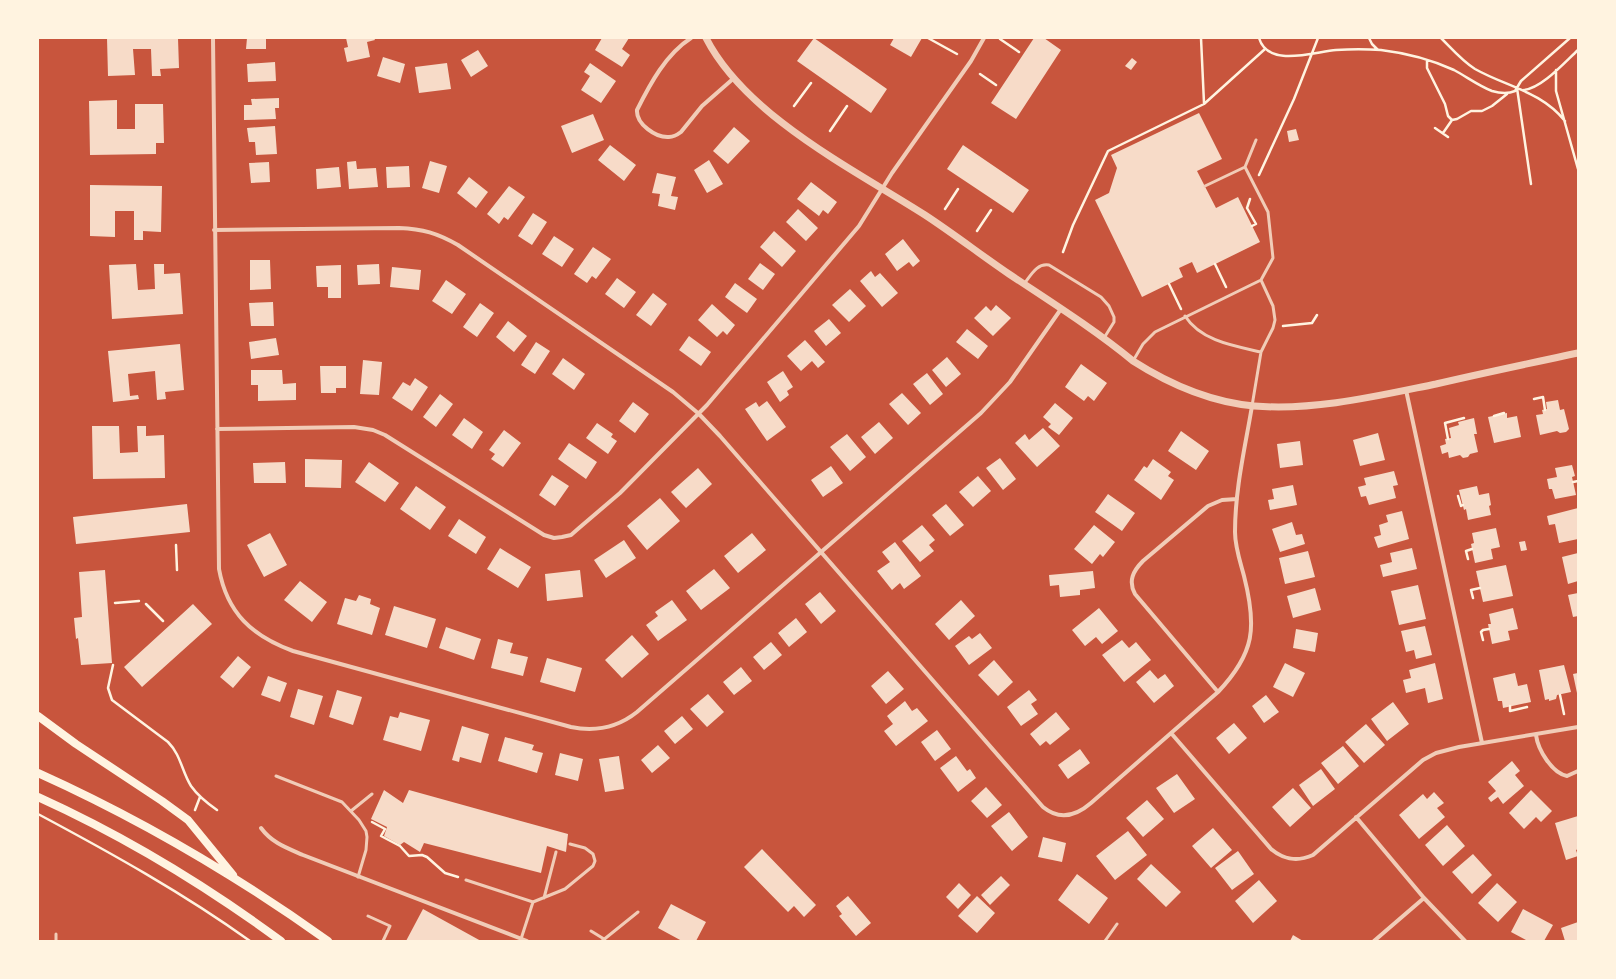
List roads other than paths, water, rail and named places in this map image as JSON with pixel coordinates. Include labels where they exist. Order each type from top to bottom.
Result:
[{"type":"main road","points":[[38,716],[76,744],[188,820],[237,880]]},
{"type":"main road","points":[[38,773],[141,824],[282,908],[328,941]]},
{"type":"main road","points":[[38,797],[97,825],[147,853],[225,901],[281,941]]},
{"type":"street","points":[[213,38],[218,557],[221,580],[225,593],[242,621],[255,632],[271,642],[293,651],[575,728],[587,730],[602,729],[617,725],[631,717],[981,414],[1010,382],[1061,309]]},
{"type":"street","points":[[691,38],[672,53],[660,70],[637,110],[637,115],[640,122],[663,137],[672,137],[677,135],[702,106],[734,78]]},
{"type":"street","points":[[706,38],[714,53],[734,78],[759,103],[783,123],[819,149],[931,219],[1133,361],[1185,389],[1211,397],[1252,406],[1315,405],[1366,398],[1578,353]]},
{"type":"street","points":[[217,429],[354,427],[373,430],[385,435],[537,531],[554,538],[571,534],[620,493],[699,414],[859,226],[882,189],[970,61],[984,38]]},
{"type":"street","points":[[214,230],[399,228],[415,229],[434,233],[458,245],[673,392],[699,414],[720,436],[1032,796],[1048,811],[1063,816],[1074,814],[1083,810],[1218,692],[1236,673],[1242,662],[1250,641],[1251,630],[1250,605],[1235,540],[1236,499],[1252,406]]},
{"type":"street","points":[[1406,390],[1482,743]]},
{"type":"street","points":[[1218,692],[1140,601],[1132,588],[1131,580],[1137,567],[1143,561],[1208,506],[1222,500],[1236,499]]},
{"type":"street","points":[[1171,733],[1265,842],[1281,856],[1292,860],[1313,855],[1428,757],[1441,751],[1578,727]]},
{"type":"street","points":[[1536,735],[1540,750],[1559,773],[1567,776],[1578,771]]},
{"type":"street","points":[[1356,817],[1424,898],[1465,941]]},
{"type":"street","points":[[261,828],[269,838],[282,846],[358,877],[528,941]]},
{"type":"street","points":[[1374,941],[1424,898]]},
{"type":"lane","points":[[1205,186],[1246,167],[1256,140]]},
{"type":"lane","points":[[1133,361],[1143,344],[1155,332],[1261,280],[1273,258],[1268,212],[1246,167]]},
{"type":"lane","points":[[1024,284],[1038,267],[1041,265],[1049,265],[1101,297],[1109,306],[1114,317],[1113,324],[1103,339]]},
{"type":"lane","points":[[1252,406],[1261,352],[1275,320],[1273,306],[1261,280]]},
{"type":"lane","points":[[1185,316],[1194,328],[1216,340],[1261,352]]},
{"type":"lane","points":[[276,776],[342,802],[363,825],[367,837],[366,850],[358,877]]},
{"type":"lane","points":[[351,811],[372,794]]},
{"type":"lane","points":[[466,880],[533,902],[565,889],[588,871],[595,861],[595,857],[590,851],[570,844]]},
{"type":"lane","points":[[544,898],[556,852]]},
{"type":"lane","points":[[521,939],[533,902]]},
{"type":"lane","points":[[591,931],[603,940],[638,912]]},
{"type":"lane","points":[[368,916],[390,926],[383,941]]},
{"type":"lane","points":[[1105,941],[1117,924]]},
{"type":"lane","points":[[56,934],[56,941]]}]
